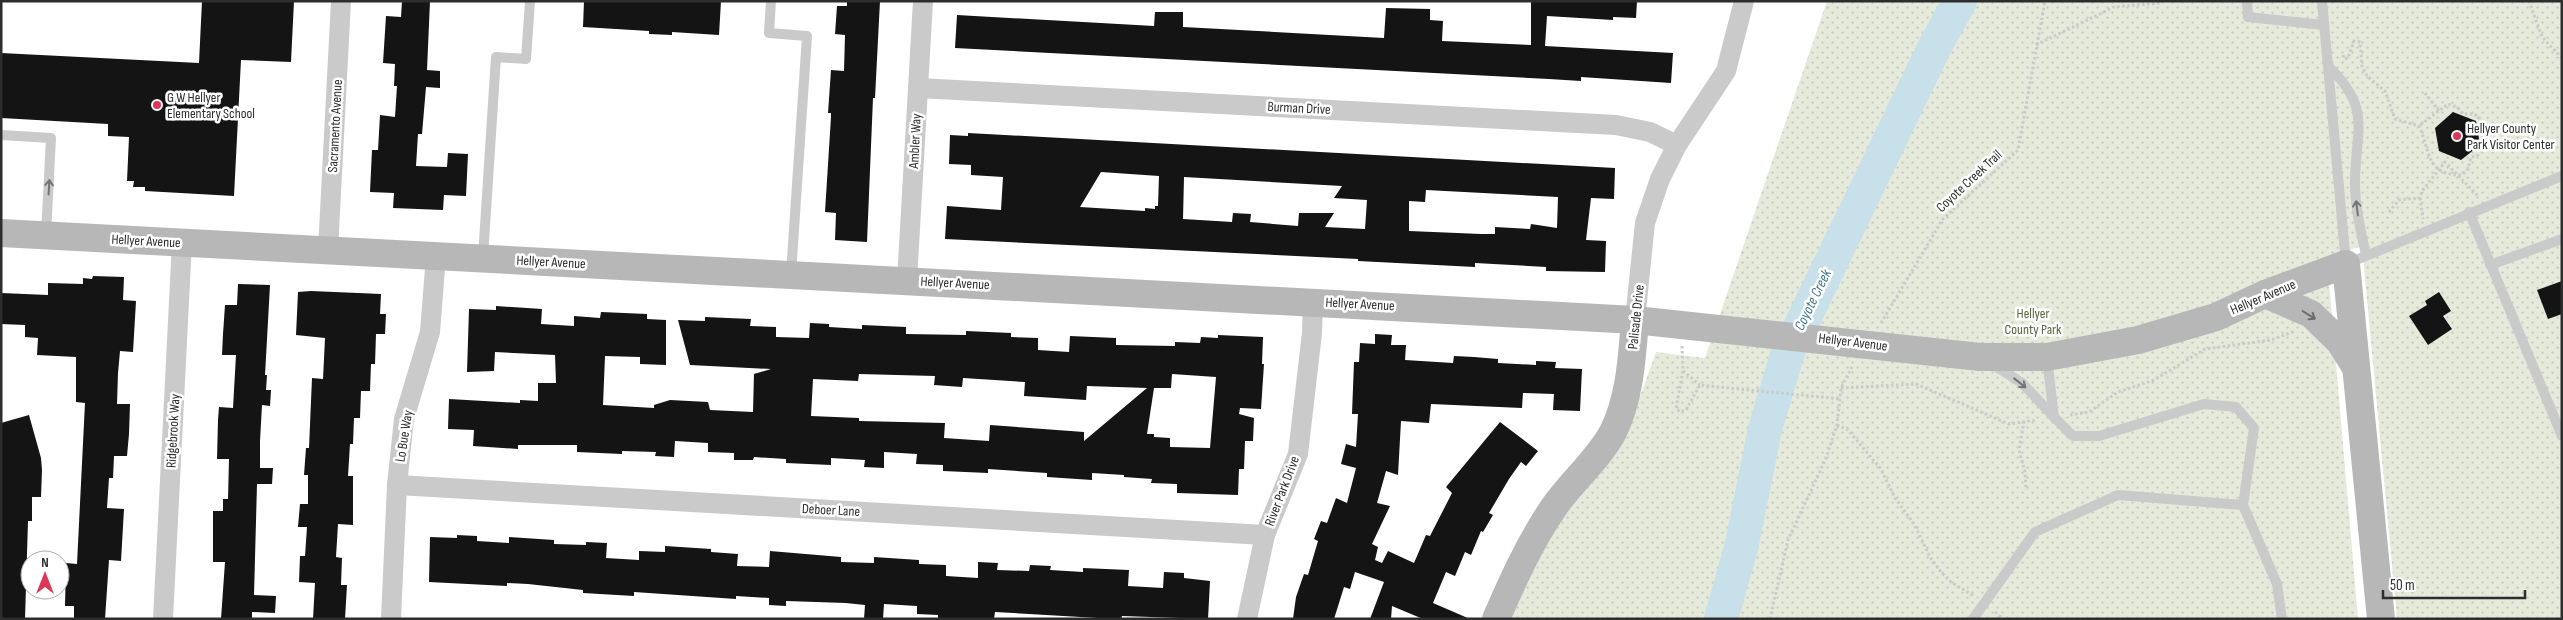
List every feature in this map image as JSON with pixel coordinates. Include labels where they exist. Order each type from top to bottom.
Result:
[{"type":"street","name":"Sacramento Avenue","points":[[328,250],[342,1]]},
{"type":"street","name":"Ambler Way","points":[[908,281],[923,1]]},
{"type":"street","name":"Palisade Drive","points":[[1496,619],[1521,563],[1555,506],[1595,459],[1613,431],[1628,388],[1645,224],[1660,179],[1676,145],[1726,71],[1744,1]]},
{"type":"street","name":"Burman Drive","points":[[918,88],[1616,124],[1650,132],[1676,145]]},
{"type":"street","name":"Hellyer Avenue","points":[[1,233],[1636,320],[1676,332],[1866,344],[1980,357],[2047,357],[2138,340],[2216,317],[2265,294],[2356,260]]},
{"type":"street","name":"Ridgebrook Way","points":[[163,619],[182,242]]},
{"type":"street","name":"Lo Bue Way","points":[[391,619],[397,485],[404,420],[430,332],[436,256]]},
{"type":"street","points":[[2356,260],[2356,369],[2381,619]]},
{"type":"street","points":[[2265,294],[2311,314],[2340,342],[2356,369]]},
{"type":"street","name":"River Park Drive","points":[[1247,619],[1265,535],[1298,454],[1312,333],[1313,302]]},
{"type":"street","name":"Deboer Lane","points":[[397,485],[1265,535]]},
{"type":"lane","points":[[483,258],[496,57],[526,59],[530,1]]},
{"type":"lane","points":[[772,1],[769,33],[807,36],[791,275]]},
{"type":"lane","points":[[2247,1],[2248,17],[2324,25]]},
{"type":"lane","points":[[2322,1],[2328,66],[2356,260]]},
{"type":"lane","points":[[2328,66],[2341,78],[2354,96],[2359,117],[2356,260]]},
{"type":"lane","points":[[1,135],[51,138],[46,235]]},
{"type":"lane","points":[[2356,260],[2427,229],[2562,176]]},
{"type":"lane","points":[[2469,212],[2562,436]]},
{"type":"lane","points":[[2490,265],[2562,239]]},
{"type":"lane","points":[[1980,357],[2022,383],[2073,436],[2099,436],[2204,404],[2236,407],[2254,428],[2243,505],[2277,584],[2282,619]]},
{"type":"lane","points":[[2047,357],[2054,417]]},
{"type":"lane","points":[[1973,619],[2035,532],[2118,495],[2243,505]]},
{"type":"path","name":"Coyote Creek Trail","points":[[1770,619],[1788,540],[1826,458],[1837,425],[1841,388],[1849,370],[1943,219],[2018,150],[2035,46],[2045,1]]},
{"type":"path","points":[[2529,1],[2542,37],[2562,58]]},
{"type":"path","points":[[2035,46],[2114,6],[2161,3]]},
{"type":"path","points":[[2327,48],[2338,45],[2344,58],[2348,58],[2354,41],[2360,42],[2362,66],[2366,76],[2385,91],[2395,119],[2419,126]]},
{"type":"path","points":[[2425,93],[2439,111]]},
{"type":"path","points":[[2448,104],[2457,107],[2463,114],[2474,114],[2479,117],[2485,144],[2482,152],[2471,158],[2468,169],[2462,175],[2440,171],[2426,152],[2426,142],[2419,126],[2448,104]]},
{"type":"path","points":[[2427,229],[2420,206],[2420,198],[2422,191],[2440,171],[2445,162],[2478,196],[2483,207]]},
{"type":"path","points":[[2389,212],[2399,200],[2420,198]]},
{"type":"path","points":[[1841,388],[1916,384],[2009,424],[2089,412],[2118,392],[2154,380],[2205,349],[2271,340],[2301,329]]},
{"type":"path","points":[[1676,332],[1682,346],[1683,371],[1676,408],[1680,412],[1686,410],[1700,385]]},
{"type":"path","points":[[1683,371],[1700,385],[1832,399],[1840,398]]},
{"type":"path","points":[[2024,421],[2019,450],[2025,472],[2026,490]]},
{"type":"path","points":[[1837,425],[1848,430],[1881,469],[1896,498],[1914,524],[1930,557],[1941,572],[1951,582],[1984,603]]},
{"type":"green space","name":"Hellyer County Park","points":[[1827,1],[2562,1],[2562,619],[2397,619],[2362,246],[2327,258],[2358,619],[1509,619],[1533,567],[1562,518],[1625,438],[1656,352],[1705,358]]},
{"type":"building","points":[[202,1],[294,1],[291,62],[241,60],[234,196],[145,191],[145,187],[133,187],[134,181],[127,181],[129,137],[108,136],[108,124],[1,118],[1,53],[199,63]]},
{"type":"building","points":[[402,1],[430,1],[427,70],[440,71],[440,88],[426,87],[422,134],[418,134],[416,166],[447,167],[448,153],[468,154],[466,196],[444,195],[443,210],[393,208],[394,193],[370,192],[372,150],[378,150],[380,115],[395,117],[397,86],[394,86],[395,64],[383,63],[386,16],[401,17]]},
{"type":"building","points":[[584,1],[721,1],[719,35],[672,32],[672,35],[649,34],[649,31],[583,27]]},
{"type":"building","points":[[847,1],[880,1],[875,98],[873,98],[867,242],[835,240],[836,213],[825,212],[831,117],[831,113],[828,113],[831,70],[844,71],[845,35],[835,34],[837,6],[847,6]]},
{"type":"building","points":[[1531,1],[1637,1],[1636,18],[1613,17],[1613,20],[1547,16],[1545,46],[1673,53],[1671,83],[1581,77],[1581,81],[955,48],[957,15],[1154,26],[1155,12],[1183,12],[1183,27],[1384,38],[1386,8],[1430,9],[1430,20],[1443,21],[1442,41],[1531,45]]},
{"type":"building","name":"Hellyer County Park Visitor Center","points":[[2453,112],[2476,121],[2480,145],[2461,160],[2439,151],[2435,128]]},
{"type":"building","points":[[968,133],[1615,168],[1614,199],[1591,198],[1586,240],[1606,241],[1605,272],[1546,271],[1546,267],[1475,263],[1475,267],[1358,261],[1358,259],[945,239],[947,206],[1001,210],[1003,177],[971,175],[971,165],[949,164],[950,135],[968,136]],"holes":[[[1101,172],[1159,176],[1158,206],[1155,206],[1155,209],[1145,208],[1145,211],[1080,207]],[[1184,177],[1342,186],[1334,198],[1367,200],[1365,229],[1325,227],[1334,213],[1299,213],[1298,226],[1250,222],[1251,214],[1233,213],[1232,222],[1183,219]],[[1426,190],[1558,197],[1557,228],[1531,224],[1530,229],[1495,227],[1495,234],[1409,231],[1409,201],[1425,202]]]},
{"type":"building","points":[[93,276],[124,277],[123,300],[136,301],[133,352],[120,351],[118,373],[117,404],[130,404],[129,434],[127,456],[114,456],[113,478],[109,478],[107,508],[124,509],[121,561],[109,560],[105,619],[74,619],[74,606],[65,606],[65,600],[70,600],[70,563],[77,564],[85,403],[76,402],[76,357],[37,355],[38,338],[25,337],[25,325],[1,324],[1,293],[48,295],[48,283],[83,284],[83,278],[92,279]]},
{"type":"building","points":[[2562,281],[2562,314],[2548,319],[2537,290]]},
{"type":"building","points":[[238,284],[270,285],[265,375],[267,375],[266,390],[271,390],[270,406],[262,405],[260,468],[273,468],[272,484],[257,484],[254,595],[276,596],[275,613],[252,612],[252,619],[221,619],[225,562],[213,562],[213,511],[223,511],[223,499],[228,499],[229,459],[217,459],[218,420],[219,407],[233,408],[236,355],[222,355],[225,305],[237,305]]},
{"type":"building","points":[[298,292],[381,294],[380,314],[386,314],[385,334],[376,334],[375,364],[371,364],[370,391],[361,391],[360,418],[354,418],[353,444],[350,444],[348,476],[353,476],[353,525],[338,524],[336,557],[342,558],[341,585],[347,585],[345,619],[313,619],[315,583],[299,582],[300,556],[305,556],[307,527],[298,527],[300,504],[308,504],[308,475],[304,475],[306,448],[309,448],[312,378],[323,379],[325,338],[296,335]]},
{"type":"building","points":[[2439,292],[2451,311],[2443,316],[2452,329],[2428,345],[2409,316],[2427,305],[2425,301]]},
{"type":"building","points":[[496,306],[542,309],[541,324],[574,326],[574,316],[600,318],[601,312],[647,314],[647,319],[666,320],[666,365],[640,364],[640,357],[605,356],[603,405],[654,408],[654,405],[670,400],[708,402],[710,410],[753,412],[754,374],[771,369],[690,365],[678,320],[705,321],[705,317],[751,319],[750,326],[776,327],[776,337],[809,338],[810,323],[829,324],[829,327],[862,329],[862,325],[906,327],[906,334],[966,335],[966,331],[1011,333],[1011,337],[1038,338],[1038,350],[1069,352],[1070,336],[1116,338],[1116,345],[1175,346],[1175,342],[1200,343],[1201,337],[1218,338],[1218,335],[1263,337],[1262,364],[1264,364],[1261,409],[1240,408],[1239,414],[1254,418],[1253,441],[1245,441],[1244,469],[1239,469],[1238,495],[1177,493],[1177,484],[1151,483],[1152,479],[1124,477],[1124,475],[1092,473],[1092,480],[1047,477],[1047,473],[988,469],[988,473],[943,471],[943,465],[916,464],[917,454],[884,452],[884,468],[864,467],[865,460],[831,458],[831,465],[786,463],[786,459],[754,457],[753,460],[734,460],[734,453],[708,452],[708,443],[675,441],[674,457],[655,456],[656,452],[622,451],[622,454],[577,452],[577,445],[518,445],[518,449],[473,446],[474,430],[448,429],[449,399],[520,403],[520,400],[538,401],[538,383],[556,383],[555,355],[495,352],[494,371],[467,372],[469,309],[496,310]],"holes":[[[859,374],[935,376],[934,385],[962,387],[963,378],[1025,382],[1024,396],[1086,400],[1087,386],[1147,388],[1084,441],[1084,432],[990,425],[989,441],[944,438],[945,423],[859,421],[859,418],[811,416],[813,379],[858,381]],[[1172,374],[1216,377],[1210,448],[1170,447],[1170,438],[1154,437],[1154,434],[1147,434],[1154,388],[1171,388]]]},
{"type":"building","points":[[1375,334],[1392,335],[1391,345],[1406,345],[1405,360],[1453,363],[1454,356],[1474,357],[1498,359],[1498,363],[1536,365],[1536,361],[1556,362],[1555,368],[1582,369],[1580,411],[1553,410],[1554,394],[1523,393],[1522,408],[1431,404],[1429,423],[1401,421],[1398,475],[1386,471],[1377,503],[1390,506],[1372,544],[1378,547],[1375,560],[1382,563],[1388,551],[1414,563],[1426,535],[1430,536],[1452,493],[1446,487],[1500,422],[1538,451],[1526,466],[1521,462],[1509,479],[1489,513],[1493,515],[1483,532],[1481,531],[1471,555],[1465,552],[1455,576],[1446,572],[1433,603],[1470,619],[1423,619],[1392,606],[1391,619],[1370,619],[1384,582],[1355,572],[1350,589],[1344,587],[1334,619],[1293,619],[1296,597],[1304,574],[1308,575],[1318,541],[1314,539],[1321,521],[1327,523],[1336,498],[1347,503],[1356,468],[1341,464],[1346,444],[1356,447],[1358,414],[1352,414],[1354,362],[1359,362],[1360,343],[1375,344]]},
{"type":"building","points":[[29,415],[41,458],[41,497],[32,497],[32,521],[28,521],[27,550],[20,550],[20,600],[26,600],[25,619],[1,619],[1,423]]},
{"type":"building","points":[[457,535],[477,536],[477,541],[509,543],[509,537],[554,540],[554,544],[586,545],[586,542],[607,543],[606,558],[639,560],[639,551],[665,552],[665,546],[711,549],[711,552],[738,554],[737,566],[769,567],[770,551],[841,557],[841,562],[874,563],[874,557],[919,560],[919,564],[946,565],[946,576],[978,578],[978,562],[998,563],[997,570],[1029,571],[1030,565],[1051,566],[1050,570],[1083,572],[1083,568],[1129,570],[1128,586],[1163,588],[1164,572],[1184,573],[1184,578],[1210,581],[1208,619],[1122,616],[1121,619],[1115,619],[995,612],[994,619],[938,619],[938,615],[917,614],[917,606],[884,604],[883,619],[864,619],[865,605],[846,603],[786,601],[786,606],[769,605],[769,598],[736,596],[736,599],[634,592],[634,596],[583,593],[583,590],[528,584],[507,583],[507,586],[429,582],[430,537],[457,538]]},
{"type":"waterway","name":"Coyote Creek","points":[[1721,619],[1741,548],[1765,429],[1788,352],[1935,46],[1960,1]]},
{"type":"place","name":"G W Hellyer Elementary School","points":[[157,105]]},
{"type":"place","name":"Hellyer County Park Visitor Center","points":[[2457,136]]}]
